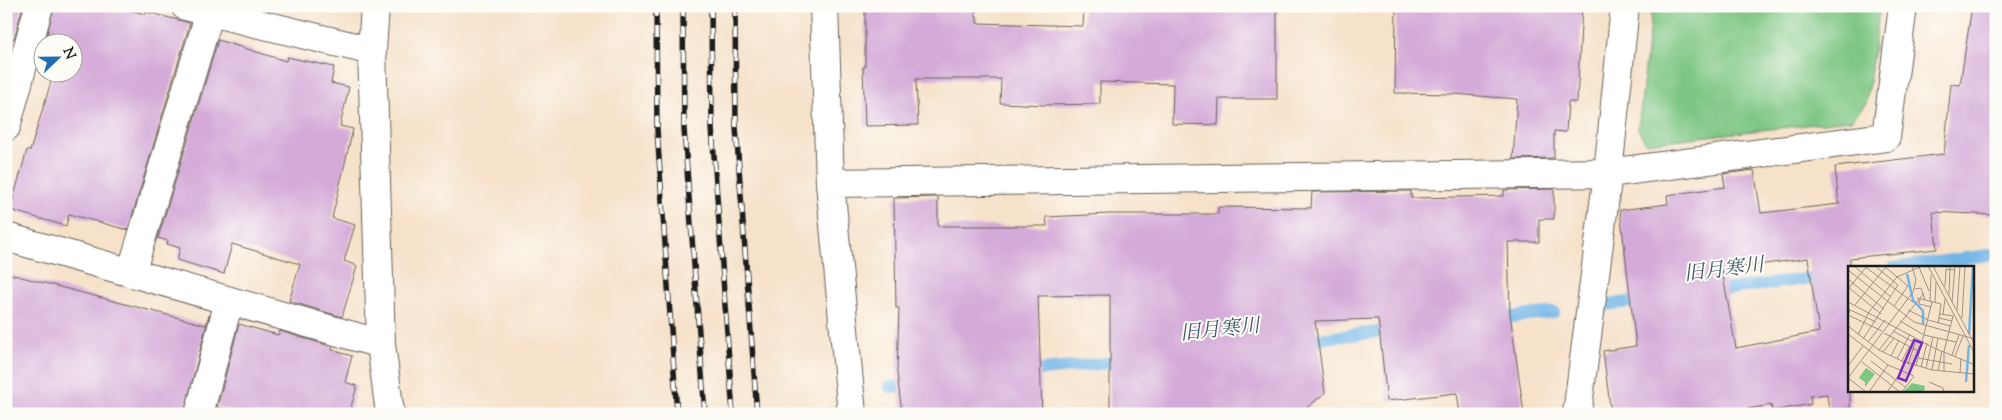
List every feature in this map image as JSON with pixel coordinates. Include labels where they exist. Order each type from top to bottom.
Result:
[{"type":"street","points":[[6,127],[38,6]]},
{"type":"street","points":[[375,6],[372,51],[381,344],[390,414]]},
{"type":"street","points":[[824,6],[830,183],[852,414]]},
{"type":"street","points":[[1576,414],[1608,173],[1625,6]]},
{"type":"street","points":[[830,183],[1608,173],[1886,137],[1903,6]]},
{"type":"street","points":[[131,273],[197,9],[372,51]]},
{"type":"street","points":[[6,237],[381,344]]},
{"type":"street","points":[[199,414],[229,301]]},
{"type":"green space","points":[[1652,6],[1880,6],[1866,104],[1851,120],[1646,143],[1638,129]]},
{"type":"building","points":[[6,6],[23,6],[14,39],[6,37]]},
{"type":"building","points":[[54,6],[112,6],[146,14],[147,12],[190,23],[128,230],[69,214],[66,226],[10,210],[27,150],[30,151],[51,82],[82,82],[82,32],[48,32]]},
{"type":"building","points":[[865,6],[976,6],[975,16],[977,16],[977,23],[1083,26],[1084,6],[1277,6],[1277,99],[1219,99],[1218,125],[1172,124],[1173,84],[1100,82],[1100,104],[1046,105],[1000,103],[1001,79],[916,79],[918,125],[865,126],[863,67],[865,67]]},
{"type":"building","points":[[1396,6],[1582,6],[1577,102],[1568,102],[1566,132],[1554,131],[1554,158],[1513,159],[1517,99],[1454,94],[1395,93]]},
{"type":"building","points":[[1972,6],[1996,6],[1996,215],[1933,212],[1937,249],[1850,258],[1850,266],[1848,266],[1848,392],[1850,392],[1850,408],[1829,409],[1827,394],[1810,396],[1811,404],[1772,411],[1771,405],[1718,414],[1611,414],[1603,351],[1636,346],[1620,210],[1668,204],[1667,195],[1725,187],[1723,174],[1754,170],[1761,213],[1839,204],[1835,167],[1944,154],[1951,84],[1960,85]],"holes":[[[1808,258],[1819,332],[1736,348],[1722,270]]]},
{"type":"building","points":[[218,40],[286,61],[287,57],[334,67],[331,83],[349,87],[340,126],[353,129],[332,218],[355,225],[344,261],[357,266],[342,317],[289,301],[300,264],[232,244],[224,274],[177,260],[180,248],[167,244],[168,241],[158,238]]},
{"type":"building","points":[[1554,189],[1554,219],[1539,219],[1539,242],[1508,242],[1510,314],[1524,414],[1460,414],[1457,393],[1387,401],[1378,319],[1315,321],[1325,393],[1299,414],[1110,414],[1110,295],[1038,296],[1042,414],[902,414],[897,373],[899,308],[896,308],[894,198],[938,197],[938,226],[1047,226],[1046,217],[1109,214],[1218,214],[1218,207],[1311,208],[1312,192],[1411,191],[1411,198],[1504,196],[1504,190]]},
{"type":"building","points":[[6,273],[206,325],[209,315],[184,414],[6,414]]},
{"type":"building","points":[[239,324],[278,335],[280,331],[333,347],[332,350],[352,356],[345,382],[357,386],[349,414],[242,414],[217,407]]},
{"type":"waterway","name":"旧月寒川","points":[[1908,266],[1996,254]]},
{"type":"waterway","name":"旧月寒川","points":[[1708,292],[1827,276]]},
{"type":"waterway","name":"旧月寒川","points":[[1604,305],[1646,300]]},
{"type":"waterway","name":"旧月寒川","points":[[1494,319],[1554,312]]},
{"type":"waterway","name":"旧月寒川","points":[[1300,341],[1395,330]]},
{"type":"waterway","name":"旧月寒川","points":[[1024,372],[1126,361]]},
{"type":"waterway","name":"旧月寒川","points":[[890,387],[915,384]]},
{"type":"railway","points":[[656,6],[657,130],[677,414]]},
{"type":"railway","points":[[683,6],[684,129],[705,414]]},
{"type":"railway","points":[[711,6],[712,128],[733,414]]},
{"type":"railway","points":[[735,6],[736,127],[757,414]]}]
